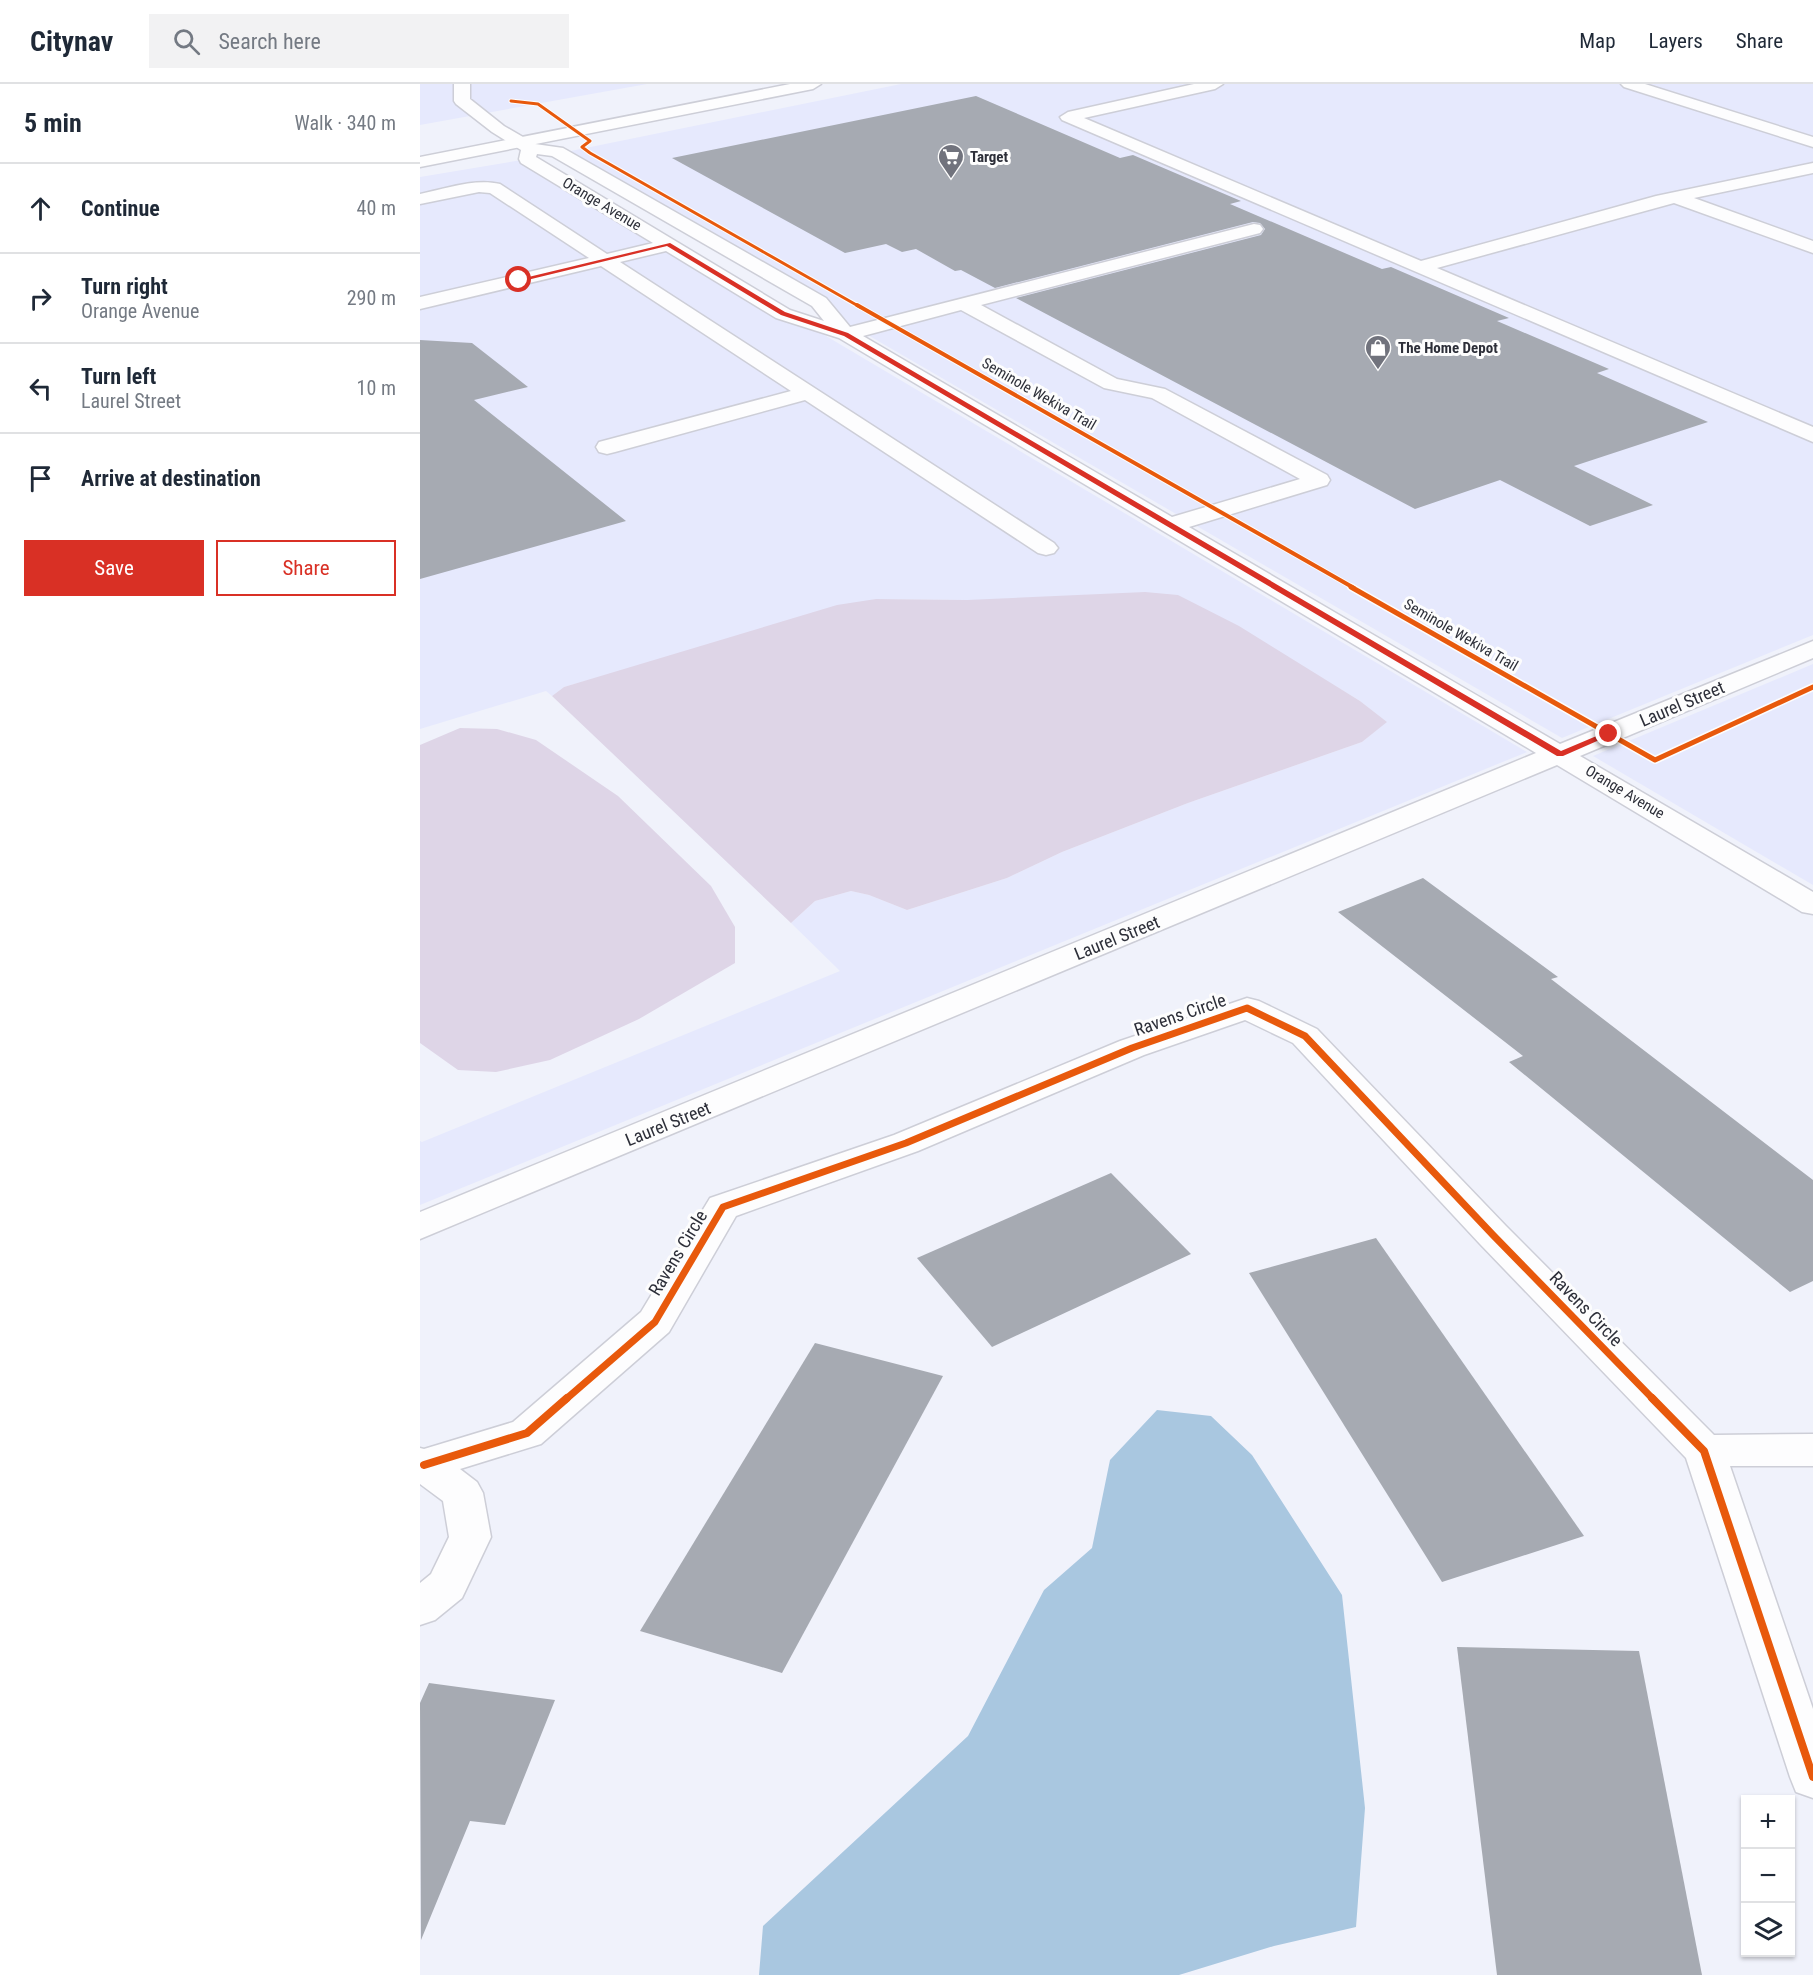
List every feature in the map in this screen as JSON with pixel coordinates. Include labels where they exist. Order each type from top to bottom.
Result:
[{"type":"street","name":"Orange Avenue","points":[[462,84],[462,101],[498,129],[526,146],[557,152],[819,302],[846,334]]},
{"type":"street","points":[[420,162],[526,146],[813,84]]},
{"type":"street","points":[[1215,84],[1068,117],[1813,435]]},
{"type":"street","points":[[1629,84],[1813,142]]},
{"type":"street","points":[[478,132],[584,112]]},
{"type":"street","name":"Orange Avenue","points":[[526,146],[527,159],[783,314],[846,334],[1813,905]]},
{"type":"street","points":[[1419,267],[1674,197],[1813,168]]},
{"type":"street","points":[[420,199],[479,187],[494,188],[1046,548]]},
{"type":"street","points":[[1674,197],[1813,247]]},
{"type":"street","points":[[846,334],[1254,229]]},
{"type":"street","points":[[420,303],[668,245]]},
{"type":"street","points":[[964,304],[1111,384],[1158,393],[1319,480],[1170,525]]},
{"type":"street","points":[[607,447],[807,393]]},
{"type":"street","name":"Laurel Street","points":[[420,1226],[1813,649]]},
{"type":"street","name":"Ravens Circle","points":[[422,1464],[527,1433],[536,1426],[655,1322],[723,1207],[906,1143],[1132,1048],[1247,1008],[1305,1036],[1485,1226],[1704,1451],[1813,1777]]},
{"type":"street","points":[[1704,1451],[1813,1450]]},
{"type":"street","name":"Ravens Circle","points":[[420,1607],[447,1586],[470,1537],[462,1493],[422,1464]]},
{"type":"shaded area","points":[[420,84],[647,84],[420,125]]},
{"type":"shaded area","points":[[901,84],[1813,84],[1813,635],[1562,738],[556,154]]},
{"type":"shaded area","points":[[528,159],[1527,752],[420,1205],[420,1141],[840,971],[791,923],[815,901],[851,891],[869,895],[907,910],[1007,878],[1062,852],[1188,803],[1362,742],[1386,722],[1360,701],[1300,665],[967,600],[876,599],[564,687],[552,696],[546,691],[420,729],[420,177]]},
{"type":"shaded area","points":[[1145,592],[1178,595],[1239,626],[1360,701],[1387,722],[1362,742],[1188,803],[1062,852],[1007,878],[907,910],[869,895],[851,891],[815,901],[791,923],[552,696],[564,687],[837,605],[876,599],[967,600]]},
{"type":"shaded area","points":[[1813,664],[1813,885],[1593,756]]},
{"type":"shaded area","points":[[460,728],[497,729],[536,740],[618,796],[711,886],[735,927],[735,963],[639,1019],[550,1060],[496,1072],[458,1070],[420,1043],[420,745]]},
{"type":"shaded area","points":[[1157,1410],[1211,1416],[1252,1455],[1342,1595],[1365,1808],[1356,1927],[1274,1946],[1179,1975],[759,1975],[763,1926],[968,1736],[1044,1590],[1092,1548],[1110,1460]]},
{"type":"building","points":[[976,96],[1120,158],[1133,155],[1241,201],[1230,204],[1382,269],[1391,267],[1509,318],[1497,321],[1609,369],[1597,373],[1708,422],[1574,466],[1653,505],[1590,526],[1500,480],[1415,509],[1016,298],[1261,235],[1265,229],[1260,223],[1253,222],[995,288],[961,270],[955,271],[916,249],[902,252],[886,244],[845,253],[672,158]]},
{"type":"building","points":[[420,340],[472,343],[528,387],[474,400],[626,521],[420,579]]},
{"type":"building","points":[[1423,878],[1558,977],[1551,979],[1813,1180],[1813,1281],[1790,1292],[1509,1062],[1523,1056],[1338,912]]},
{"type":"building","points":[[1111,1173],[1191,1254],[992,1347],[917,1258]]},
{"type":"building","points":[[1376,1238],[1584,1536],[1442,1582],[1249,1273]]},
{"type":"building","points":[[815,1343],[943,1376],[782,1673],[640,1631]]},
{"type":"building","points":[[1457,1647],[1639,1651],[1702,1975],[1497,1975]]},
{"type":"building","points":[[429,1683],[555,1700],[505,1825],[470,1821],[421,1940],[420,1703]]},
{"type":"cycle path","name":"Seminole Wekiva Trail","points":[[511,101],[538,104],[590,141],[582,147],[590,153],[1655,760],[1813,687]]},
{"type":"cycle path","points":[[424,1465],[527,1433],[655,1322],[723,1207],[906,1143],[1132,1048],[1247,1008],[1305,1036],[1493,1235],[1704,1451],[1813,1777]]},
{"type":"place","name":"Target","points":[[951,180]]},
{"type":"place","name":"The Home Depot","points":[[1378,371]]},
{"type":"route","points":[[519,280],[668,245],[783,314],[846,334],[1560,754],[1609,734]]}]
